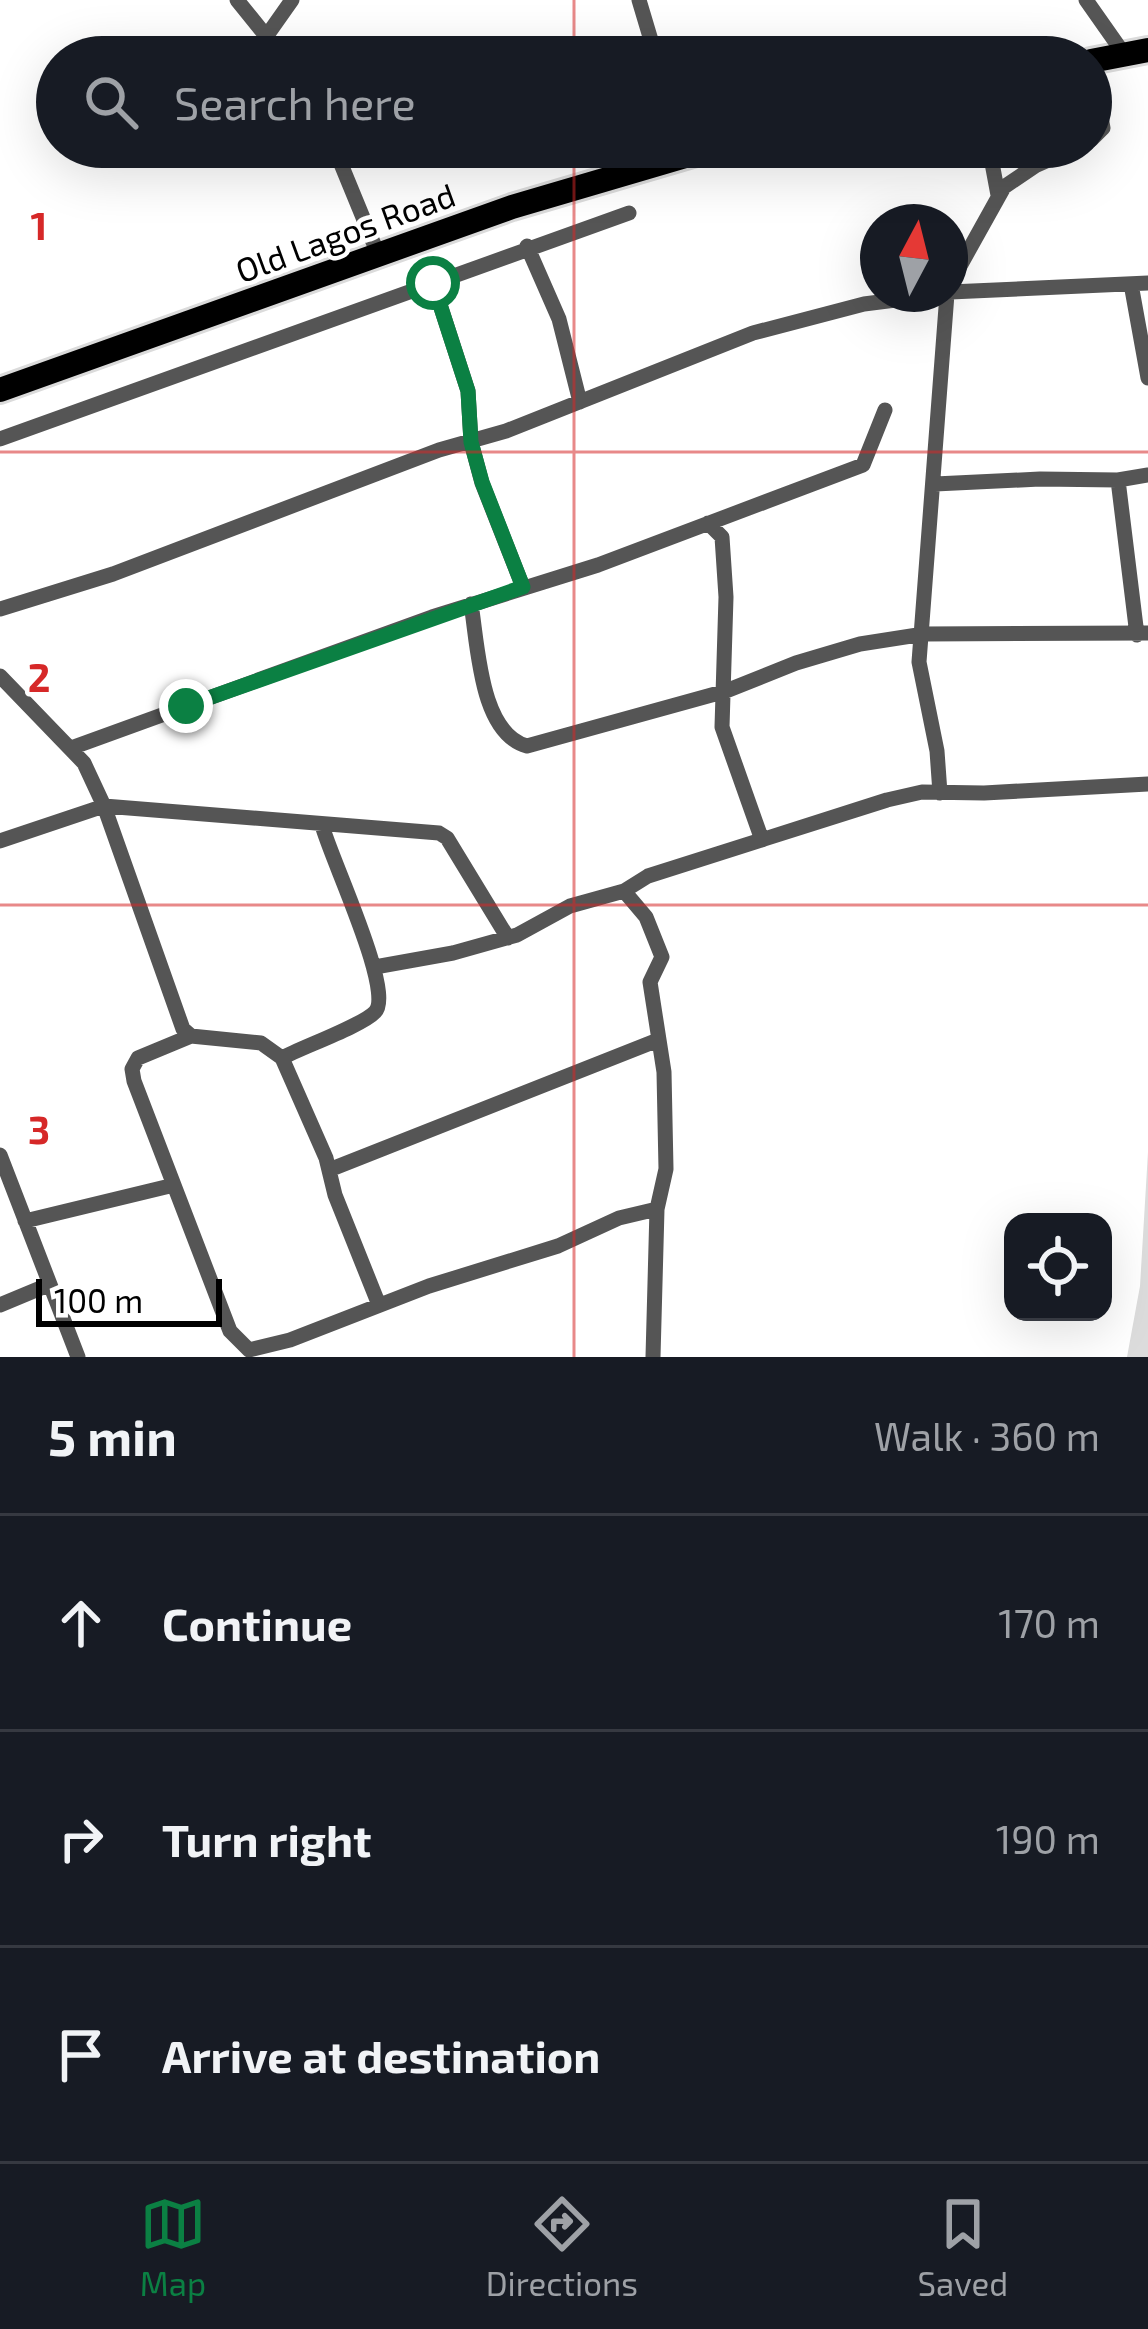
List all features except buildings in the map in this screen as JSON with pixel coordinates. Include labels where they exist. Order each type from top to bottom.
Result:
[{"type":"main road","name":"Old Lagos Road","points":[[0,390],[631,168]]},
{"type":"street","points":[[237,0],[268,34],[292,0]]},
{"type":"street","points":[[639,0],[650,36]]},
{"type":"street","points":[[1086,0],[1136,52]]},
{"type":"street","points":[[343,168],[378,254]]},
{"type":"street","points":[[992,168],[998,195]]},
{"type":"street","points":[[968,253],[998,195],[1035,168]]},
{"type":"street","points":[[0,439],[629,213]]},
{"type":"street","points":[[527,246],[559,319],[580,402]]},
{"type":"street","points":[[433,283],[468,391],[471,442],[482,482],[523,587]]},
{"type":"street","points":[[968,290],[1140,284],[1148,378]]},
{"type":"street","points":[[0,609],[113,574],[284,506],[580,402],[753,333],[860,305]]},
{"type":"street","points":[[940,793],[937,751],[919,662],[946,312]]},
{"type":"street","points":[[70,748],[471,604],[598,566],[863,465],[885,410]]},
{"type":"street","points":[[935,484],[1040,478],[1118,480],[1148,475]]},
{"type":"street","points":[[471,604],[486,695],[501,731],[527,746],[726,691],[860,644],[924,634],[1142,634],[1118,480]]},
{"type":"street","points":[[708,523],[722,537],[726,691],[722,727],[762,840]]},
{"type":"street","points":[[0,676],[84,763],[104,806],[183,1029],[191,1036]]},
{"type":"street","points":[[375,967],[508,938],[570,906],[624,891],[648,876],[887,800],[922,792],[1148,784]]},
{"type":"street","points":[[0,841],[104,806],[423,830],[447,838],[508,938]]},
{"type":"street","points":[[282,1058],[378,1011],[381,1001],[375,967],[322,825]]},
{"type":"street","points":[[624,891],[646,917],[662,957],[650,982],[664,1072],[666,1169],[657,1209],[653,1357]]},
{"type":"street","points":[[379,1305],[292,1073],[282,1058],[261,1043],[191,1036],[138,1058],[132,1069],[221,1310],[241,1346],[248,1349],[290,1340],[558,1246],[619,1218],[657,1209]]},
{"type":"street","points":[[329,1169],[658,1040]]},
{"type":"street","points":[[0,1155],[78,1357]]},
{"type":"street","points":[[25,1221],[174,1185]]},
{"type":"street","points":[[0,1305],[48,1285]]},
{"type":"shaded area","points":[[1148,1152],[1148,1357],[1127,1357],[1140,1286]]},
{"type":"route","points":[[186,706],[523,587],[482,482],[471,442],[468,391],[433,283]]}]
